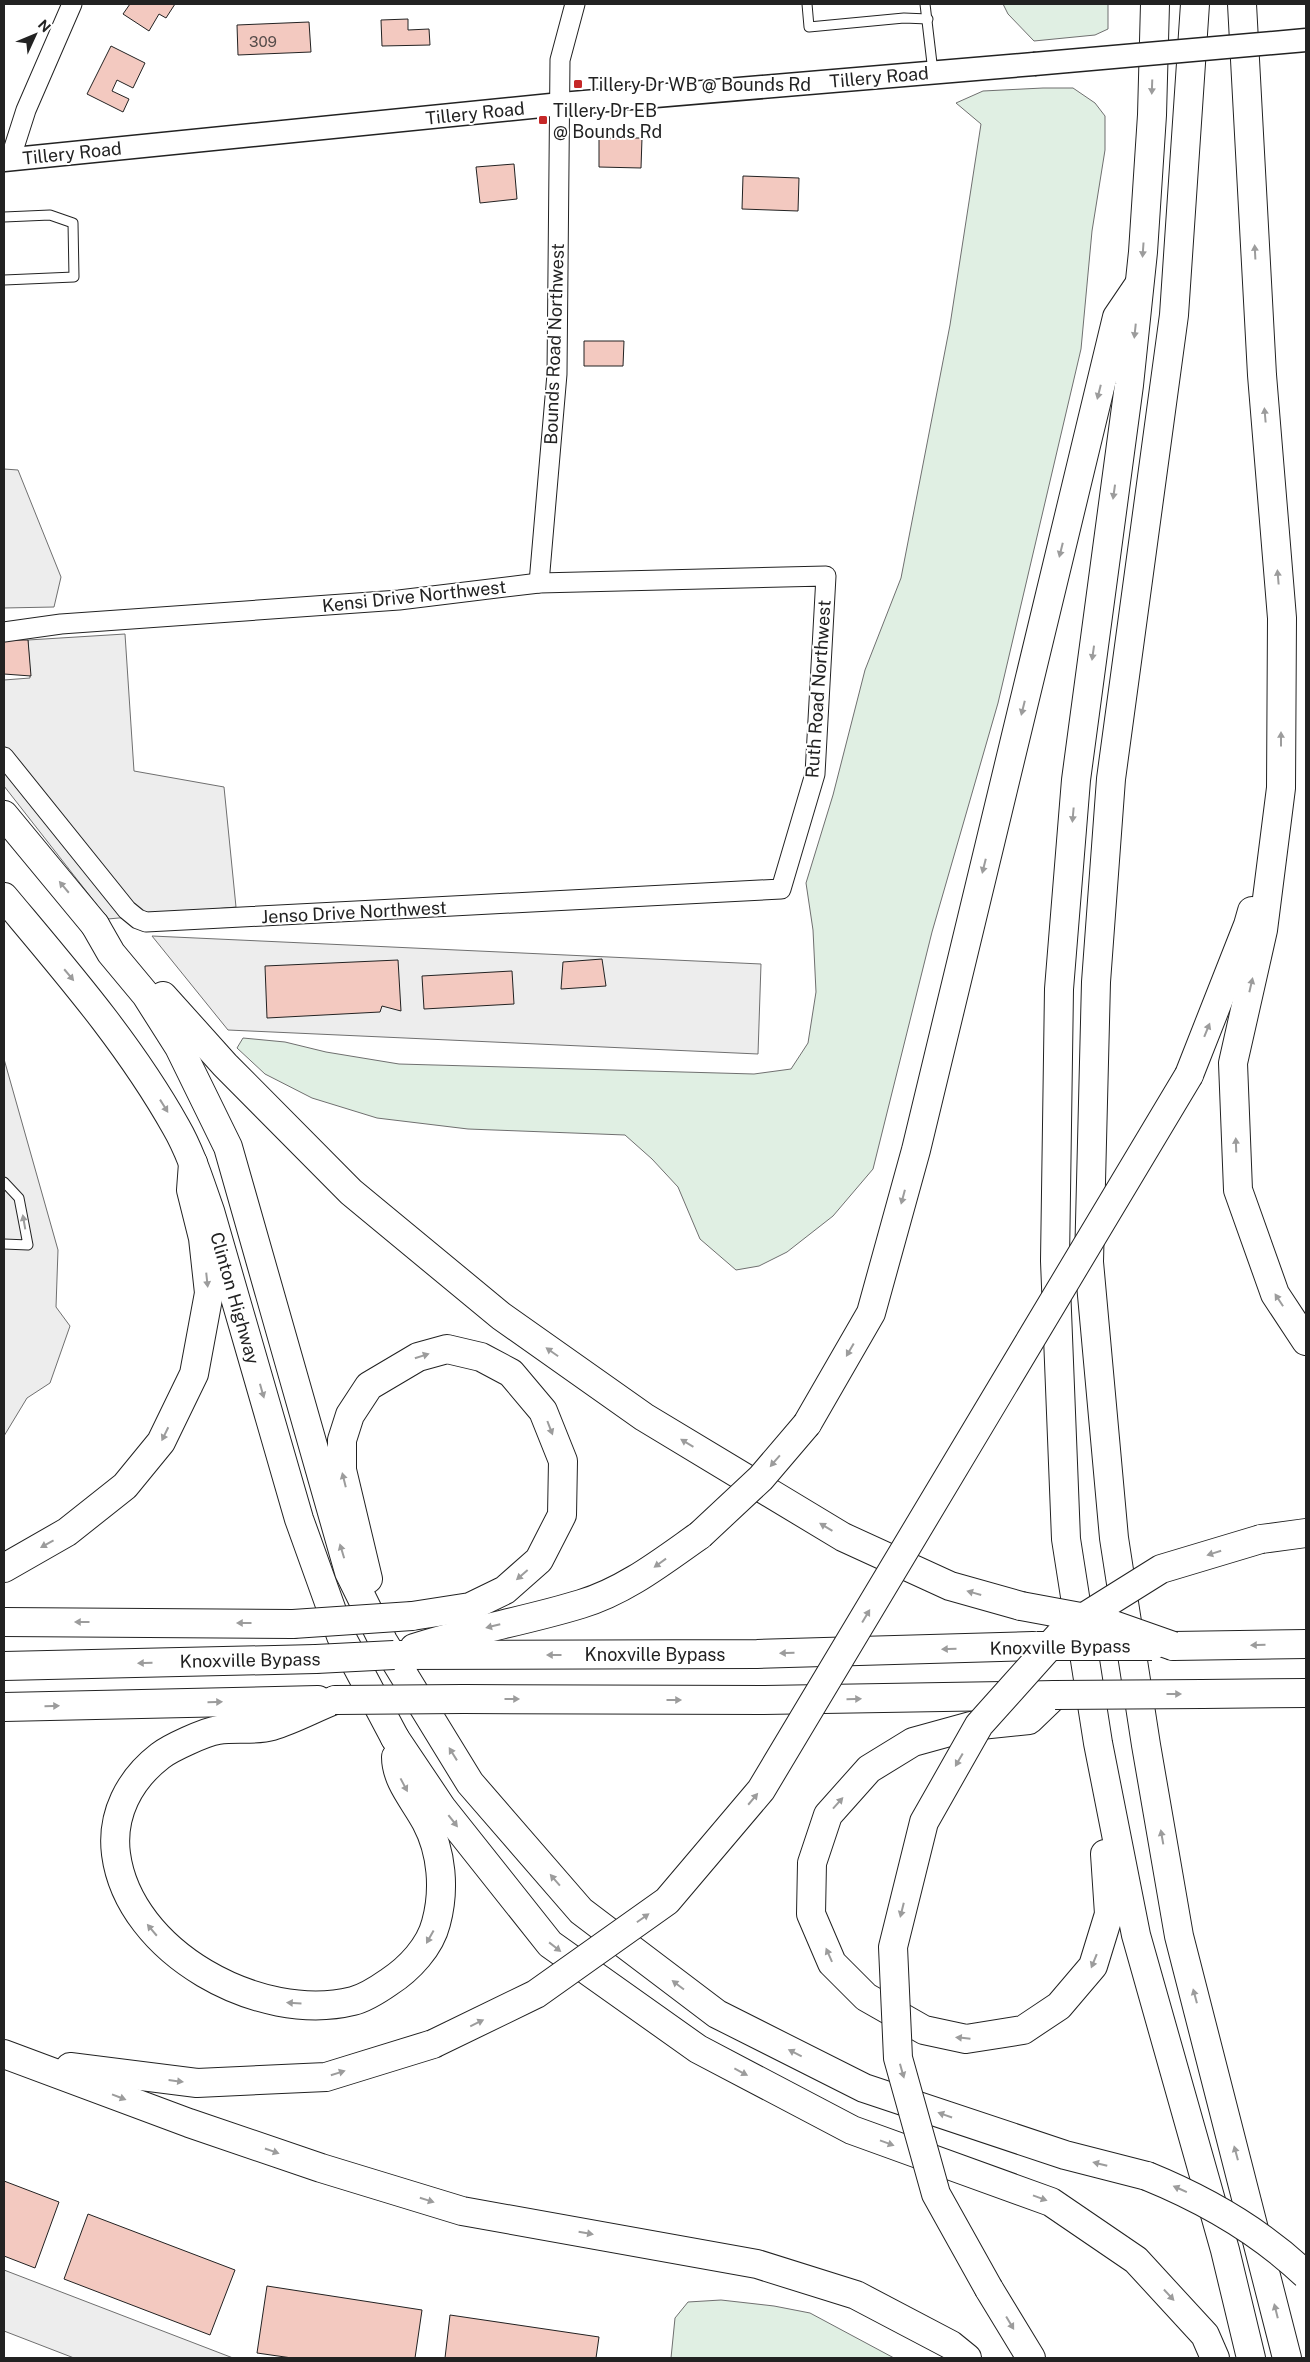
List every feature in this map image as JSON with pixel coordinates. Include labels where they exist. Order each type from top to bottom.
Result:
[{"type":"highway","points":[[1155,4],[1152,115],[1140,283],[1129,385],[1076,780],[1059,989],[1055,1261],[1066,1539],[1098,1743],[1136,1935],[1225,2250],[1251,2358]]},
{"type":"highway","points":[[1195,4],[1174,315],[1111,779],[1096,982],[1088,1262],[1114,1538],[1144,1735],[1178,1926],[1287,2358]]},
{"type":"highway","points":[[1242,4],[1262,375],[1282,618],[1281,788],[1263,930],[1233,1062],[1238,1190],[1275,1294],[1306,1341]]},
{"type":"highway","points":[[434,1650],[582,1604],[643,1576],[700,1535],[761,1478],[807,1424],[871,1313],[916,1150],[1117,317],[1140,283]]},
{"type":"highway","points":[[14,2058],[197,2083],[326,2077],[433,2044],[536,1994],[667,1901],[761,1790],[1189,1075],[1248,925],[1281,788]]},
{"type":"highway","points":[[4,815],[95,925],[112,953],[146,995],[179,1047],[228,1147],[331,1515],[349,1572],[368,1613],[410,1686],[470,1783],[581,1911],[717,2014],[864,2088],[1065,2156],[1147,2176],[1218,2208],[1254,2233],[1306,2276]]},
{"type":"highway","name":"Clinton Highway","points":[[6,907],[43,944],[133,1056],[177,1128],[193,1163],[210,1211],[299,1519],[342,1636],[395,1738],[442,1808],[550,1944],[698,2049],[852,2130],[1051,2202],[1136,2260],[1205,2335],[1215,2358]]},
{"type":"highway","points":[[95,925],[117,940],[169,1004],[224,1065],[351,1192],[501,1316],[644,1417],[842,1537],[950,1586],[1021,1606],[1102,1621],[1186,1645]]},
{"type":"highway","points":[[4,1568],[67,1532],[125,1486],[161,1442],[194,1374],[209,1293],[203,1238],[191,1190],[193,1163]]},
{"type":"highway","points":[[4,1622],[293,1624],[412,1616],[470,1608],[505,1590],[539,1560],[562,1515],[563,1461],[543,1411],[511,1373],[481,1357],[447,1349],[418,1357],[369,1386],[350,1415],[342,1440],[342,1470],[370,1587],[368,1613]]},
{"type":"highway","points":[[1031,2358],[989,2289],[936,2194],[898,2058],[893,1947],[924,1822],[979,1725],[1065,1629],[1161,1569],[1261,1539],[1306,1533]]},
{"type":"highway","name":"Knoxville Bypass","points":[[4,1666],[316,1659],[394,1655],[434,1650],[756,1654],[1033,1646],[1306,1644]]},
{"type":"highway","points":[[4,1707],[335,1700],[764,1700],[1306,1693]]},
{"type":"highway","points":[[1055,1695],[1029,1720],[971,1726],[913,1742],[869,1768],[828,1815],[812,1863],[811,1914],[832,1963],[866,1997],[924,2030],[966,2039],[1023,2030],[1059,2006],[1093,1966],[1109,1914],[1098,1743]]},
{"type":"highway","points":[[335,1700],[270,1727],[216,1730],[162,1754],[139,1775],[121,1804],[114,1835],[123,1885],[135,1910],[158,1936],[186,1962],[218,1982],[286,2003],[326,2004],[354,2001],[403,1974],[421,1953],[436,1926],[442,1898],[439,1858],[427,1823],[396,1770],[395,1738]]},
{"type":"highway","points":[[14,2058],[189,2123],[321,2168],[462,2211],[757,2264],[856,2294],[951,2345],[966,2358]]},
{"type":"street","points":[[7,160],[26,110],[72,4]]},
{"type":"street","name":"Bounds Road Northwest","points":[[539,583],[557,374],[560,60],[575,4]]},
{"type":"street","name":"Tillery Road","points":[[7,160],[560,104],[1306,40]]},
{"type":"street","name":"Kensi Drive Northwest","points":[[4,632],[61,624],[399,600],[539,583],[826,576]]},
{"type":"street","name":"Ruth Road Northwest","points":[[781,889],[815,774],[826,576]]},
{"type":"street","name":"Jenso Drive Northwest","points":[[4,757],[127,910],[138,920],[146,922],[781,889]]},
{"type":"lane","points":[[807,4],[809,27],[904,18],[928,19]]},
{"type":"lane","points":[[925,4],[933,72]]},
{"type":"lane","points":[[4,217],[50,215],[73,223],[74,277],[4,280]]},
{"type":"lane","points":[[4,1182],[19,1198],[28,1245],[4,1244]]},
{"type":"green space","points":[[1003,4],[1108,4],[1108,29],[1095,35],[1034,41],[1008,14]]},
{"type":"green space","points":[[1073,88],[1095,103],[1105,116],[1105,150],[1092,231],[1081,349],[998,703],[932,932],[873,1169],[833,1216],[787,1252],[759,1266],[736,1270],[700,1239],[678,1187],[652,1159],[625,1135],[468,1129],[377,1118],[312,1098],[265,1074],[237,1048],[243,1038],[285,1042],[326,1052],[399,1064],[754,1074],[791,1069],[808,1043],[816,992],[813,930],[806,883],[833,795],[865,670],[901,578],[950,325],[981,124],[956,103],[983,91]]},
{"type":"green space","points":[[721,2300],[774,2306],[810,2313],[894,2358],[671,2358],[675,2318],[688,2302]]},
{"type":"shaded area","points":[[4,469],[18,470],[61,577],[54,607],[4,608]]},
{"type":"shaded area","points":[[125,634],[134,771],[224,787],[236,907],[108,919],[4,786],[4,680],[30,678],[28,640]]},
{"type":"shaded area","points":[[152,936],[761,964],[758,1054],[228,1030]]},
{"type":"shaded area","points":[[4,1059],[58,1250],[56,1307],[70,1326],[50,1383],[27,1398],[4,1436]]},
{"type":"shaded area","points":[[4,2270],[233,2358],[74,2358],[4,2331]]},
{"type":"building","points":[[130,4],[175,4],[166,18],[159,14],[149,31],[123,14]]},
{"type":"building","points":[[408,19],[408,30],[429,29],[430,45],[382,46],[381,20]]},
{"type":"building","points":[[309,22],[311,52],[238,55],[237,25]]},
{"type":"building","points":[[111,46],[145,63],[133,88],[117,80],[112,91],[129,99],[123,112],[87,94]]},
{"type":"building","points":[[599,138],[642,138],[641,168],[599,167]]},
{"type":"building","points":[[514,164],[517,199],[480,203],[476,167]]},
{"type":"building","points":[[743,176],[799,178],[798,211],[742,209]]},
{"type":"building","points":[[584,341],[624,341],[623,366],[584,366]]},
{"type":"building","points":[[4,640],[28,640],[31,676],[4,674]]},
{"type":"building","points":[[602,959],[606,986],[561,989],[563,962]]},
{"type":"building","points":[[398,960],[401,1011],[382,1006],[380,1012],[267,1018],[265,966]]},
{"type":"building","points":[[512,971],[514,1004],[424,1009],[422,976]]},
{"type":"building","points":[[4,2181],[59,2202],[35,2268],[4,2256]]},
{"type":"building","points":[[88,2214],[235,2270],[210,2335],[64,2279]]},
{"type":"building","points":[[267,2286],[422,2310],[415,2358],[292,2358],[257,2353]]},
{"type":"building","points":[[450,2315],[599,2337],[596,2358],[445,2358]]},
{"type":"place","name":"Tillery Dr WB @ Bounds Rd","points":[[578,84]]},
{"type":"place","name":"Tillery Dr EB @ Bounds Rd","points":[[543,120]]}]
